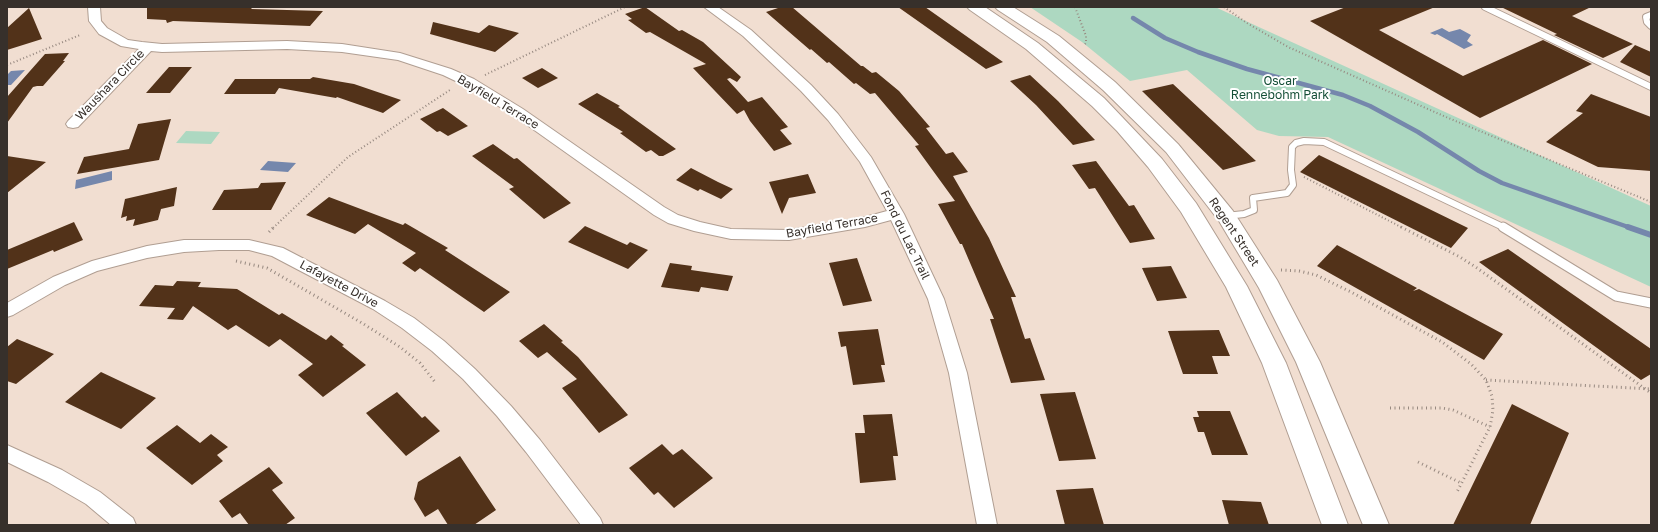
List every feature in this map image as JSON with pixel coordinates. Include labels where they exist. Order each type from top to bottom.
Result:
[{"type":"street","name":"Bayfield Terrace","points":[[94,7],[95,21],[103,31],[125,43],[148,47],[287,45],[342,48],[386,54],[422,63],[447,72],[469,82],[518,112],[659,212],[699,227],[731,234],[789,235],[865,222],[896,214]]},
{"type":"street","name":"Fond du Lac Trail","points":[[710,7],[747,33],[806,88],[833,117],[866,160],[896,214],[936,299],[958,373],[987,525]]},
{"type":"street","name":"Regent Street","points":[[975,7],[1032,46],[1098,102],[1123,126],[1156,163],[1189,208],[1236,286],[1274,363],[1335,525]]},
{"type":"street","name":"Regent Street","points":[[1003,7],[1053,39],[1109,86],[1172,148],[1226,216],[1269,286],[1308,362],[1376,525]]},
{"type":"street","name":"Waushara Circle","points":[[73,124],[148,47]]},
{"type":"street","name":"Lafayette Drive","points":[[7,311],[59,281],[92,267],[147,252],[184,246],[249,245],[277,252],[385,309],[408,323],[438,346],[469,374],[508,417],[533,446],[594,525]]},
{"type":"street","points":[[7,453],[55,476],[93,498],[126,525]]},
{"type":"lane","points":[[1485,7],[1651,87]]},
{"type":"lane","points":[[1651,15],[1646,17],[1647,22],[1651,26]]},
{"type":"lane","points":[[1226,216],[1244,214],[1254,210],[1253,198],[1287,193],[1293,185],[1291,170],[1292,147],[1296,143],[1313,141],[1324,142],[1496,223],[1611,293],[1640,302],[1651,303]]},
{"type":"path","points":[[484,76],[625,7]]},
{"type":"path","points":[[1075,7],[1086,36],[1086,43],[1082,46]]},
{"type":"path","points":[[1224,7],[1247,23],[1288,47],[1475,129],[1651,202]]},
{"type":"path","points":[[7,65],[80,35]]},
{"type":"path","points":[[269,232],[348,157],[450,90]]},
{"type":"path","points":[[1291,170],[1471,264],[1651,393]]},
{"type":"path","points":[[230,260],[267,268],[332,305],[400,347],[420,363],[435,382]]},
{"type":"path","points":[[1274,269],[1299,271],[1327,279],[1442,342],[1472,364],[1486,380],[1492,396],[1493,410],[1490,427],[1457,492]]},
{"type":"path","points":[[1486,380],[1651,389]]},
{"type":"path","points":[[1390,408],[1442,408],[1453,410],[1490,427]]},
{"type":"path","points":[[1418,462],[1461,483]]},
{"type":"green space","name":"Oscar Rennebohm Park","points":[[1030,7],[1215,7],[1651,206],[1651,287],[1328,137],[1279,136],[1257,130],[1187,70],[1130,81],[1082,42]]},
{"type":"green space","points":[[186,131],[220,132],[211,144],[176,143]]},
{"type":"water","points":[[1442,28],[1449,32],[1460,29],[1471,35],[1467,41],[1473,45],[1464,49],[1437,34],[1435,35],[1430,33]]},
{"type":"water","points":[[25,70],[11,85],[7,85],[7,75],[11,71]]},
{"type":"water","points":[[268,161],[296,163],[288,172],[260,170]]},
{"type":"water","points":[[112,171],[112,180],[75,189],[76,180]]},
{"type":"building","points":[[147,7],[253,7],[251,9],[323,11],[310,26],[173,21],[167,23],[166,20],[147,19]]},
{"type":"building","points":[[645,7],[679,31],[682,30],[703,42],[741,77],[737,82],[730,78],[727,79],[748,102],[762,97],[788,127],[780,130],[792,144],[774,151],[750,121],[744,110],[737,114],[693,68],[706,64],[650,32],[646,33],[628,20],[632,19],[625,14]]},
{"type":"building","points":[[781,7],[792,7],[861,66],[872,73],[876,72],[899,91],[930,127],[926,128],[946,154],[953,152],[968,172],[953,176],[989,238],[1016,297],[1011,297],[1025,339],[1030,338],[1045,380],[1011,383],[990,319],[994,319],[962,244],[960,244],[938,204],[955,201],[915,146],[919,145],[875,93],[870,94],[856,83],[854,84],[829,62],[827,63],[811,49],[810,50],[766,12]]},
{"type":"building","points":[[898,7],[925,7],[1003,62],[986,69]]},
{"type":"building","points":[[1346,7],[1435,7],[1379,30],[1463,76],[1543,40],[1592,64],[1480,118],[1310,21]]},
{"type":"building","points":[[1501,7],[1591,7],[1572,16],[1633,44],[1603,58],[1554,35],[1557,34]]},
{"type":"building","points":[[29,8],[42,39],[7,50],[7,28]]},
{"type":"building","points":[[433,22],[479,33],[489,25],[519,33],[495,52],[430,34]]},
{"type":"building","points":[[1635,45],[1651,52],[1651,77],[1620,62]]},
{"type":"building","points":[[69,53],[63,61],[65,61],[43,86],[33,87],[7,123],[7,97],[45,54]]},
{"type":"building","points":[[169,67],[192,67],[170,93],[146,93]]},
{"type":"building","points":[[542,68],[558,78],[538,88],[522,78]]},
{"type":"building","points":[[1030,75],[1058,101],[1095,140],[1073,145],[1036,105],[1010,81]]},
{"type":"building","points":[[313,77],[354,84],[401,100],[383,113],[337,97],[279,88],[275,94],[224,94],[235,79],[310,79]]},
{"type":"building","points":[[1173,84],[1256,161],[1223,170],[1142,91]]},
{"type":"building","points":[[597,93],[620,106],[618,107],[676,149],[663,156],[659,156],[651,150],[646,152],[620,133],[623,132],[578,104]]},
{"type":"building","points":[[1591,94],[1651,117],[1651,171],[1598,167],[1546,142],[1583,113],[1576,111]]},
{"type":"building","points":[[443,108],[468,126],[448,136],[440,131],[437,132],[420,119]]},
{"type":"building","points":[[171,119],[159,160],[77,174],[84,157],[129,149],[138,124]]},
{"type":"building","points":[[493,144],[514,159],[517,158],[571,203],[544,219],[509,189],[514,187],[472,156]]},
{"type":"building","points":[[1319,155],[1468,228],[1451,248],[1300,172]]},
{"type":"building","points":[[7,156],[46,162],[7,193]]},
{"type":"building","points":[[1096,161],[1129,206],[1134,205],[1155,239],[1130,243],[1095,188],[1089,189],[1072,165]]},
{"type":"building","points":[[691,168],[733,189],[721,199],[700,189],[698,191],[676,180]]},
{"type":"building","points":[[808,174],[816,193],[789,198],[782,214],[769,182]]},
{"type":"building","points":[[286,182],[271,210],[212,210],[224,190],[258,188],[261,183]]},
{"type":"building","points":[[177,187],[174,206],[161,209],[158,220],[133,226],[135,219],[126,221],[127,216],[121,218],[125,199]]},
{"type":"building","points":[[329,197],[403,225],[405,223],[448,248],[445,250],[510,292],[484,312],[420,268],[415,272],[402,263],[416,253],[368,224],[355,234],[306,215]]},
{"type":"building","points":[[74,222],[83,240],[54,252],[53,250],[7,269],[7,250]]},
{"type":"building","points":[[585,226],[627,245],[630,242],[648,250],[628,269],[568,242]]},
{"type":"building","points":[[1337,245],[1417,288],[1413,291],[1419,289],[1503,334],[1484,360],[1317,266]]},
{"type":"building","points":[[1508,249],[1651,349],[1651,374],[1641,380],[1479,262]]},
{"type":"building","points":[[857,258],[872,301],[843,306],[829,263]]},
{"type":"building","points":[[670,263],[692,266],[691,270],[733,276],[728,291],[701,287],[699,292],[661,287]]},
{"type":"building","points":[[1171,266],[1187,298],[1157,301],[1142,268]]},
{"type":"building","points":[[177,281],[201,282],[198,287],[237,289],[279,315],[282,313],[326,340],[331,335],[366,365],[323,397],[298,375],[313,364],[280,339],[269,347],[236,325],[228,330],[193,306],[183,320],[167,319],[175,308],[139,306],[155,285],[173,286]]},
{"type":"building","points":[[544,324],[578,357],[628,415],[599,433],[562,388],[577,379],[547,352],[538,358],[519,341]]},
{"type":"building","points":[[878,329],[885,365],[881,365],[885,382],[853,385],[846,346],[841,347],[838,332]]},
{"type":"building","points":[[1219,330],[1230,356],[1212,356],[1218,374],[1183,374],[1168,331]]},
{"type":"building","points":[[17,339],[54,354],[16,384],[7,381],[7,347]]},
{"type":"building","points":[[101,372],[156,398],[121,429],[65,402]]},
{"type":"building","points":[[397,392],[422,418],[425,416],[440,431],[406,456],[366,413]]},
{"type":"building","points":[[1075,392],[1096,459],[1059,461],[1040,394]]},
{"type":"building","points":[[1512,404],[1569,433],[1530,525],[1453,525]]},
{"type":"building","points":[[1197,411],[1230,411],[1248,455],[1212,455],[1204,432],[1198,432],[1193,417],[1199,417]]},
{"type":"building","points":[[892,414],[898,456],[893,456],[896,480],[860,483],[855,433],[865,433],[863,415]]},
{"type":"building","points":[[177,425],[200,443],[211,434],[228,447],[217,455],[223,461],[192,485],[146,448]]},
{"type":"building","points":[[662,444],[673,455],[682,449],[713,478],[674,508],[658,492],[654,495],[629,468]]},
{"type":"building","points":[[460,456],[496,510],[474,525],[448,525],[438,509],[425,517],[414,499],[418,482]]},
{"type":"building","points":[[269,467],[283,483],[272,490],[295,518],[285,525],[249,525],[240,513],[232,518],[219,501]]},
{"type":"building","points":[[1093,488],[1104,525],[1065,525],[1056,490]]},
{"type":"building","points":[[1222,500],[1261,502],[1269,525],[1229,525]]},
{"type":"waterway","points":[[1133,18],[1165,38],[1198,52],[1247,69],[1343,95],[1370,106],[1418,132],[1479,171],[1502,183],[1631,228]]},
{"type":"waterway","points":[[1628,227],[1651,235]]}]
